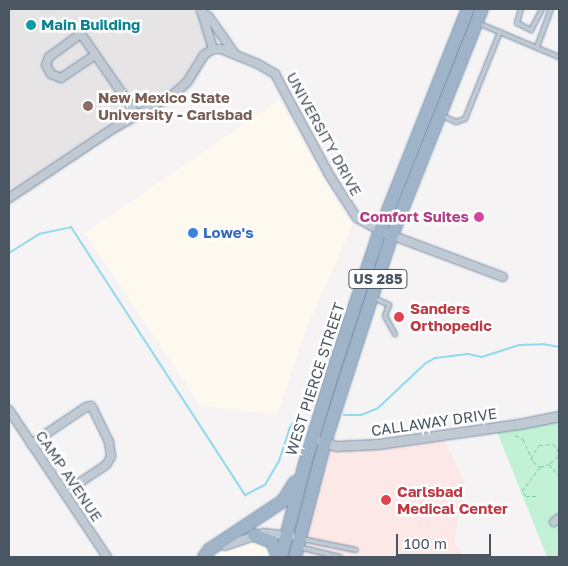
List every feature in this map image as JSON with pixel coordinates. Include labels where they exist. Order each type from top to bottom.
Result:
[{"type":"highway","name":"WEST PIERCE STREET","points":[[297,548],[319,441],[380,231],[469,16],[482,9]]},
{"type":"highway","name":"WEST PIERCE STREET","points":[[280,557],[304,467],[319,441],[372,297],[392,235],[439,114],[469,16]]},
{"type":"highway","points":[[205,557],[209,550],[283,501],[304,467]]},
{"type":"highway","points":[[254,535],[272,542],[280,557]]},
{"type":"street","points":[[9,198],[114,128],[181,89],[200,60],[213,49],[201,10]]},
{"type":"street","points":[[201,10],[209,17],[235,55]]},
{"type":"street","points":[[95,55],[61,78],[56,77],[48,70],[47,61],[49,57],[81,34],[137,115]]},
{"type":"street","name":"UNIVERSITY DRIVE","points":[[213,49],[258,64],[275,74],[330,176],[353,213],[363,222],[380,231],[503,277]]},
{"type":"street","points":[[31,444],[86,407],[91,406],[109,442],[111,457],[106,465],[64,493]]},
{"type":"street","name":"CAMP AVENUE","points":[[9,410],[107,557]]},
{"type":"street","name":"CALLAWAY DRIVE","points":[[319,441],[336,446],[378,444],[519,424],[559,416]]},
{"type":"street","points":[[205,557],[233,542],[268,532],[285,538],[297,548]]},
{"type":"lane","points":[[521,9],[517,23],[531,30],[542,9]]},
{"type":"lane","points":[[537,47],[551,9]]},
{"type":"lane","points":[[469,16],[500,32],[559,57]]},
{"type":"lane","points":[[439,114],[456,122],[465,119],[500,32]]},
{"type":"lane","points":[[372,297],[389,305],[385,316],[396,334]]},
{"type":"lane","points":[[297,548],[356,550]]},
{"type":"lane","points":[[297,548],[340,557]]},
{"type":"path","points":[[515,435],[524,439],[531,458],[540,467]]},
{"type":"path","points":[[531,458],[539,445],[553,444],[557,448],[558,456],[548,464],[540,467],[522,491],[526,496],[536,496]]},
{"type":"path","points":[[548,464],[559,476]]},
{"type":"shaded area","name":"New Mexico State University - Carlsbad","points":[[9,9],[205,9],[223,34],[194,85],[184,95],[162,110],[111,137],[9,206]]},
{"type":"shaded area","points":[[279,100],[343,212],[353,224],[305,332],[277,415],[201,406],[85,233]]},
{"type":"shaded area","name":"Carlsbad Medical Center","points":[[442,435],[465,483],[454,542],[462,551],[462,557],[295,557],[325,442],[337,446]]},
{"type":"shaded area","points":[[239,539],[268,540],[278,557],[206,557]]},
{"type":"green space","points":[[559,416],[559,557],[547,557],[495,427]]},
{"type":"waterway","points":[[9,253],[39,234],[71,227],[245,495],[265,485],[279,461],[290,427],[309,403]]},
{"type":"waterway","points":[[344,415],[361,415],[378,408],[426,363],[435,358],[468,354],[482,357],[519,345],[543,344],[559,347]]},
{"type":"place","name":"Main Building","points":[[31,25]]},
{"type":"place","name":"New Mexico State University - Carlsbad","points":[[88,106]]},
{"type":"place","name":"Comfort Suites","points":[[479,217]]},
{"type":"place","name":"Lowe's","points":[[193,233]]},
{"type":"place","name":"Sanders Orthopedic","points":[[399,317]]},
{"type":"place","name":"Carlsbad Medical Center","points":[[386,500]]}]
